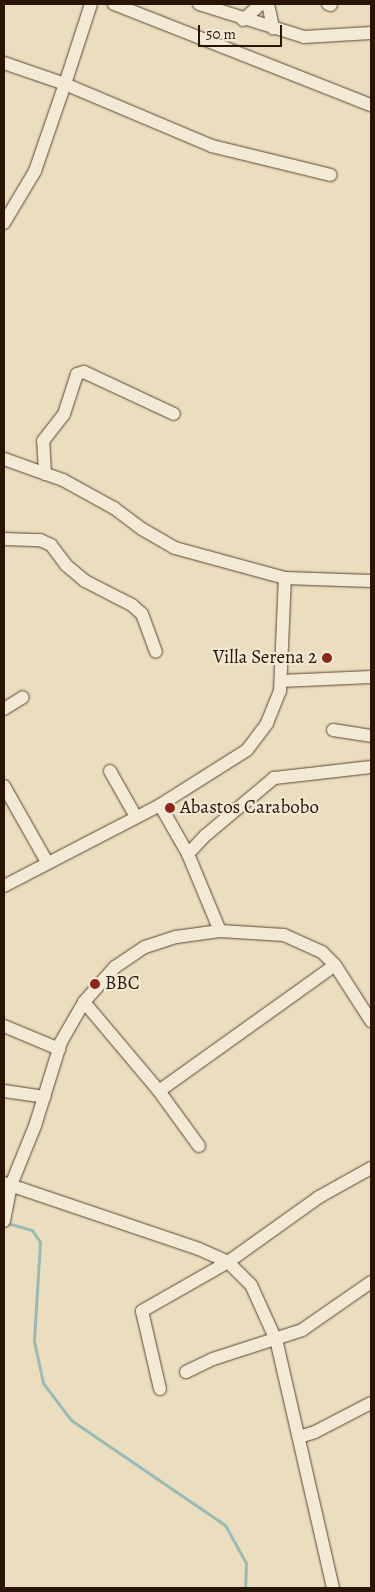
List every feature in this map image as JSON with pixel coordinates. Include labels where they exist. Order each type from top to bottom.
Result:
[{"type":"street","points":[[4,223],[35,170],[91,4]]},
{"type":"street","points":[[114,4],[371,104]]},
{"type":"street","points":[[199,4],[243,20],[304,37],[371,32]]},
{"type":"street","points":[[243,20],[261,4]]},
{"type":"street","points":[[268,4],[273,28]]},
{"type":"street","points":[[4,63],[64,84],[212,146],[331,174]]},
{"type":"street","points":[[45,474],[43,441],[64,414],[77,374],[84,372],[174,414]]},
{"type":"street","points":[[4,459],[45,474],[114,508],[142,529],[175,548],[285,578],[371,582]]},
{"type":"street","points":[[4,539],[40,540],[51,545],[66,565],[85,581],[132,605],[142,614],[156,652]]},
{"type":"street","points":[[4,886],[160,805],[247,750],[268,723],[280,691],[285,578]]},
{"type":"street","points":[[281,681],[371,677]]},
{"type":"street","points":[[4,709],[23,697]]},
{"type":"street","points":[[333,730],[371,736]]},
{"type":"street","points":[[188,854],[230,812],[274,778],[371,767]]},
{"type":"street","points":[[110,771],[136,817]]},
{"type":"street","points":[[4,786],[47,862]]},
{"type":"street","points":[[160,805],[188,854],[220,931]]},
{"type":"street","points":[[4,1221],[8,1199],[8,1184],[45,1097],[58,1049],[84,1002],[115,967],[144,947],[176,937],[220,931],[284,935],[322,952],[335,964],[371,1021]]},
{"type":"street","points":[[159,1091],[335,964]]},
{"type":"street","points":[[84,1002],[159,1091],[199,1146]]},
{"type":"street","points":[[4,1026],[58,1049]]},
{"type":"street","points":[[4,1091],[45,1097]]},
{"type":"street","points":[[160,1389],[142,1310],[228,1262],[319,1197],[371,1168]]},
{"type":"street","points":[[8,1184],[199,1248],[228,1262],[251,1284],[276,1340],[333,1588]]},
{"type":"street","points":[[186,1372],[213,1359],[302,1330],[371,1282]]},
{"type":"street","points":[[299,1437],[322,1429],[371,1403]]},
{"type":"waterway","points":[[7,1223],[32,1230],[40,1242],[34,1341],[43,1383],[71,1420],[225,1525],[246,1563],[245,1588]]},
{"type":"place","name":"Villa Serena 2","points":[[327,658]]},
{"type":"place","name":"Abastos Carabobo","points":[[170,808]]},
{"type":"place","name":"BBC","points":[[95,984]]}]
